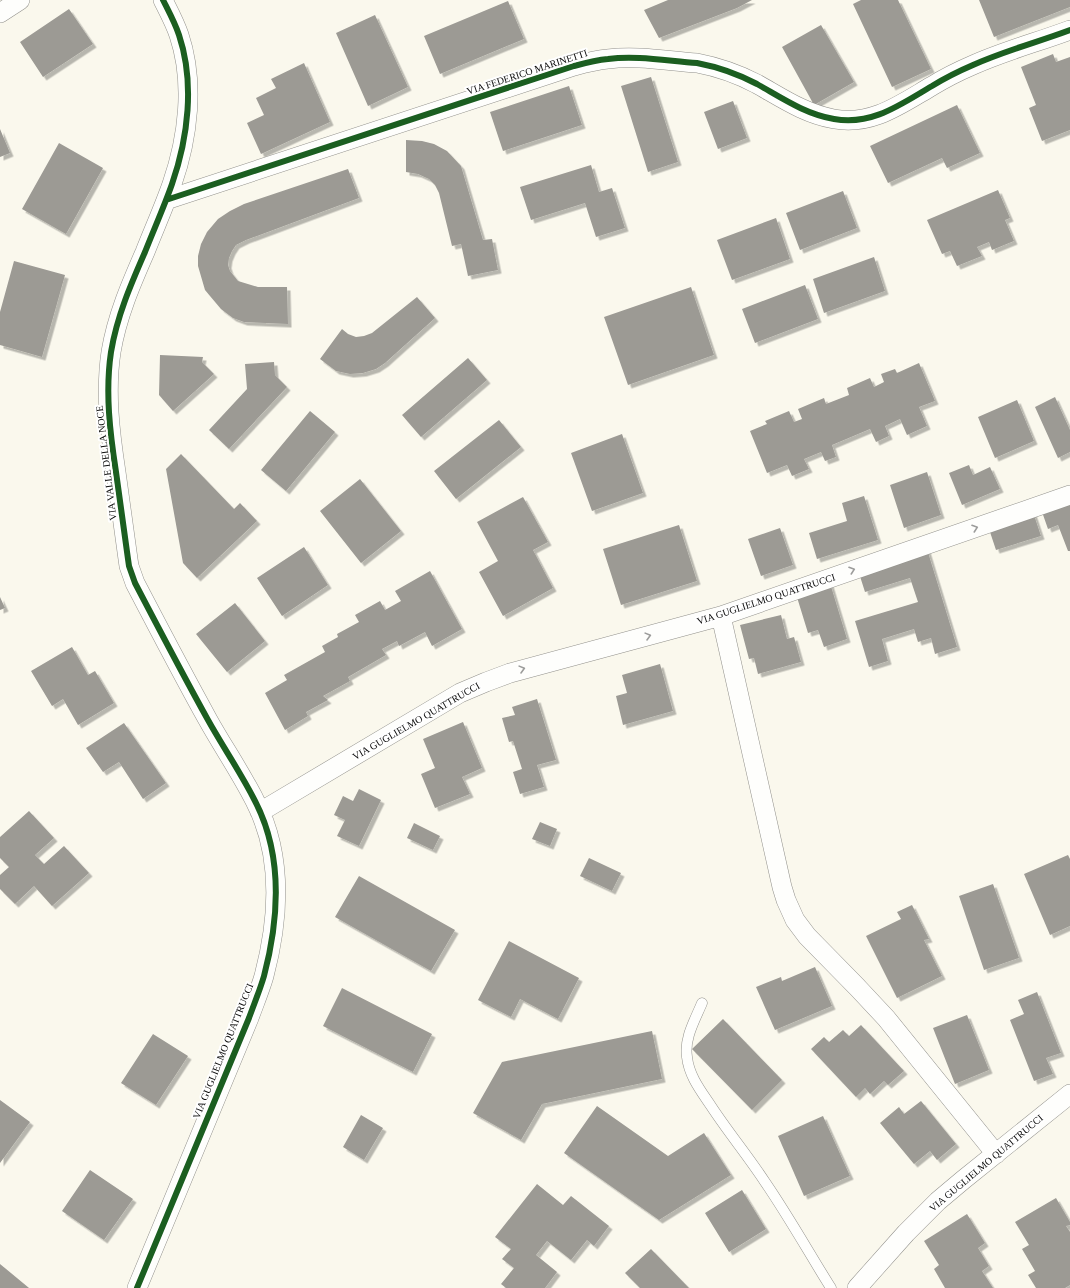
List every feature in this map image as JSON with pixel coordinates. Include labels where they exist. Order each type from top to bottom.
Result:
[{"type":"street","points":[[0,13],[20,0]]},
{"type":"street","name":"VIA VALLE DELLA NOCE","points":[[163,0],[173,19],[183,46],[188,80],[187,113],[176,173],[123,304],[114,338],[109,365],[108,398],[110,435],[128,559],[132,575],[208,720],[253,796],[260,812]]},
{"type":"street","name":"VIA FEDERICO MARINETTI","points":[[166,200],[574,66],[597,60],[608,58],[634,58],[706,65],[722,69],[738,76],[798,108],[834,119],[854,120],[881,115],[944,79],[973,65],[1070,30]]},
{"type":"street","name":"VIA GUGLIELMO QUATTRUCCI","points":[[137,1288],[249,1018],[263,977],[275,919],[275,875],[271,850],[260,812],[460,694],[486,682],[510,673],[721,616],[1070,495]]},
{"type":"street","points":[[721,616],[782,887],[795,920],[812,942],[886,1018],[996,1154]]},
{"type":"street","name":"VIA GUGLIELMO QUATTRUCCI","points":[[857,1288],[923,1216],[948,1192],[1070,1094]]},
{"type":"street","name":"VIA GUGLIELMO QUATTRUCCI","points":[[152,1288],[161,1230]]},
{"type":"lane","points":[[702,1003],[688,1034],[686,1056],[690,1071],[721,1120],[769,1188],[831,1288]]},
{"type":"building","points":[[668,0],[752,0],[737,8],[659,38],[644,10]]},
{"type":"building","points":[[861,0],[898,0],[931,69],[892,87],[853,4]]},
{"type":"building","points":[[979,0],[1070,0],[1070,7],[994,37]]},
{"type":"building","points":[[508,1],[524,39],[440,74],[424,36]]},
{"type":"building","points":[[69,9],[93,44],[43,77],[20,42]]},
{"type":"building","points":[[375,15],[408,87],[368,106],[336,33]]},
{"type":"building","points":[[821,25],[854,82],[814,105],[782,47]]},
{"type":"building","points":[[1053,54],[1056,62],[1070,57],[1070,130],[1042,141],[1029,108],[1036,105],[1021,67]]},
{"type":"building","points":[[304,63],[330,122],[261,154],[247,123],[264,115],[256,98],[276,88],[271,79]]},
{"type":"building","points":[[651,77],[678,162],[648,172],[621,86]]},
{"type":"building","points":[[569,86],[582,125],[503,151],[490,112]]},
{"type":"building","points":[[733,101],[747,138],[718,149],[704,112]]},
{"type":"building","points":[[957,105],[980,153],[947,168],[942,158],[888,183],[870,146]]},
{"type":"building","points":[[0,129],[10,153],[0,157]]},
{"type":"building","points":[[406,140],[422,141],[434,144],[447,151],[461,166],[483,240],[492,239],[498,270],[468,276],[461,244],[452,246],[439,193],[435,185],[429,179],[418,174],[406,172]]},
{"type":"building","points":[[59,143],[103,168],[66,234],[22,209]]},
{"type":"building","points":[[591,165],[599,192],[612,188],[625,228],[596,237],[585,203],[531,220],[520,187]]},
{"type":"building","points":[[348,169],[359,198],[246,240],[236,245],[229,258],[228,265],[230,271],[238,281],[258,287],[287,287],[288,324],[244,322],[233,318],[221,309],[205,290],[198,266],[198,256],[201,244],[207,232],[218,219],[244,204]]},
{"type":"building","points":[[998,190],[1010,218],[1005,220],[1014,241],[992,250],[989,242],[977,247],[982,256],[957,266],[950,251],[942,254],[927,220]]},
{"type":"building","points":[[843,191],[857,228],[800,250],[786,213]]},
{"type":"building","points":[[776,218],[790,259],[732,280],[717,240]]},
{"type":"building","points":[[874,257],[885,291],[824,313],[813,279]]},
{"type":"building","points":[[14,261],[65,275],[42,357],[0,345],[0,312]]},
{"type":"building","points":[[805,285],[818,319],[755,343],[742,309]]},
{"type":"building","points":[[691,287],[714,355],[628,385],[604,317]]},
{"type":"building","points":[[417,297],[435,318],[385,363],[376,369],[363,373],[350,374],[336,371],[320,359],[342,329],[348,334],[356,337],[372,333]]},
{"type":"building","points":[[160,355],[203,357],[202,362],[214,374],[173,411],[159,395]]},
{"type":"building","points":[[468,358],[487,380],[421,437],[402,415]]},
{"type":"building","points":[[274,362],[275,375],[287,387],[229,449],[209,430],[247,389],[245,364]]},
{"type":"building","points":[[919,363],[935,401],[919,407],[927,426],[907,435],[900,419],[885,426],[889,436],[876,442],[870,429],[832,445],[836,457],[825,461],[821,452],[804,459],[809,469],[792,476],[787,465],[767,473],[750,431],[767,424],[765,421],[789,411],[794,422],[802,419],[798,409],[824,398],[826,404],[849,395],[847,388],[870,378],[874,387],[884,382],[881,374],[895,369],[897,373]]},
{"type":"building","points":[[1055,397],[1070,430],[1070,452],[1058,458],[1035,407]]},
{"type":"building","points":[[1017,400],[1034,441],[995,458],[978,417]]},
{"type":"building","points":[[310,411],[335,432],[286,491],[261,470]]},
{"type":"building","points":[[499,420],[521,447],[456,499],[434,471]]},
{"type":"building","points":[[622,434],[643,493],[592,511],[571,453]]},
{"type":"building","points":[[181,454],[234,509],[240,503],[257,521],[197,578],[183,563],[166,469]]},
{"type":"building","points":[[969,465],[973,475],[990,467],[1000,489],[962,505],[949,473]]},
{"type":"building","points":[[927,472],[941,515],[904,528],[890,485]]},
{"type":"building","points":[[360,479],[401,531],[361,563],[320,511]]},
{"type":"building","points":[[864,496],[878,540],[817,559],[809,533],[847,521],[842,503]]},
{"type":"building","points":[[523,497],[548,542],[533,550],[553,588],[503,616],[479,572],[498,561],[477,522]]},
{"type":"building","points":[[1070,498],[1070,551],[1068,551],[1058,525],[1048,529],[1041,509]]},
{"type":"building","points":[[1033,512],[1041,536],[996,550],[988,526]]},
{"type":"building","points":[[679,525],[697,581],[621,605],[603,549]]},
{"type":"building","points":[[780,528],[793,565],[761,576],[748,539]]},
{"type":"building","points":[[304,547],[328,585],[282,616],[257,578]]},
{"type":"building","points":[[927,549],[957,647],[935,654],[931,638],[918,642],[914,629],[882,639],[888,661],[869,667],[855,621],[918,602],[910,578],[865,592],[858,570]]},
{"type":"building","points":[[430,571],[462,629],[432,646],[425,632],[399,646],[397,641],[382,649],[386,655],[348,677],[350,681],[323,696],[328,700],[306,712],[308,716],[285,730],[265,693],[287,680],[284,675],[325,652],[322,646],[338,637],[337,634],[359,622],[355,615],[380,601],[385,610],[401,601],[395,591]]},
{"type":"building","points":[[830,583],[847,639],[824,647],[818,630],[808,633],[796,594]]},
{"type":"building","points":[[0,597],[5,608],[0,610]]},
{"type":"building","points":[[235,603],[265,641],[227,672],[196,634]]},
{"type":"building","points":[[781,615],[787,639],[794,637],[801,662],[758,674],[754,658],[749,659],[740,625]]},
{"type":"building","points":[[72,647],[88,675],[95,671],[114,703],[78,725],[63,699],[52,706],[31,671]]},
{"type":"building","points":[[660,664],[673,711],[623,725],[616,696],[627,693],[622,675]]},
{"type":"building","points":[[537,699],[556,760],[537,765],[544,787],[520,794],[513,772],[522,769],[513,741],[509,742],[502,718],[515,715],[512,707]]},
{"type":"building","points":[[463,722],[482,768],[462,777],[470,794],[435,808],[421,774],[435,768],[423,739]]},
{"type":"building","points":[[124,723],[166,783],[143,799],[119,762],[103,772],[86,748]]},
{"type":"building","points":[[359,789],[381,800],[359,846],[337,836],[345,820],[334,815],[343,796],[353,801]]},
{"type":"building","points":[[29,811],[54,838],[35,855],[44,864],[64,846],[89,873],[52,906],[34,886],[15,904],[0,889],[0,875],[9,867],[0,858],[0,837]]},
{"type":"building","points":[[540,822],[557,829],[550,846],[532,839]]},
{"type":"building","points":[[414,823],[440,836],[433,850],[407,838]]},
{"type":"building","points":[[1068,855],[1070,859],[1070,926],[1050,935],[1024,874]]},
{"type":"building","points":[[589,858],[621,873],[612,891],[580,876]]},
{"type":"building","points":[[359,876],[455,930],[431,971],[335,917]]},
{"type":"building","points":[[993,884],[1019,958],[984,970],[959,896]]},
{"type":"building","points":[[912,905],[929,939],[924,940],[942,976],[897,998],[866,936],[901,919],[897,912]]},
{"type":"building","points":[[509,941],[579,978],[558,1019],[520,999],[511,1017],[478,1000]]},
{"type":"building","points":[[815,967],[832,1006],[775,1030],[756,987],[781,977],[782,981]]},
{"type":"building","points":[[342,988],[432,1034],[413,1072],[323,1026]]},
{"type":"building","points":[[1037,992],[1061,1053],[1046,1058],[1053,1074],[1034,1081],[1010,1020],[1024,1014],[1018,1000]]},
{"type":"building","points":[[967,1015],[989,1070],[955,1084],[933,1028]]},
{"type":"building","points":[[723,1019],[782,1080],[752,1110],[692,1049]]},
{"type":"building","points":[[861,1025],[904,1071],[888,1085],[884,1081],[870,1094],[865,1088],[856,1097],[811,1049],[824,1037],[829,1042],[843,1030],[849,1036]]},
{"type":"building","points":[[652,1031],[662,1079],[542,1104],[521,1140],[473,1113],[502,1062]]},
{"type":"building","points":[[153,1034],[188,1056],[156,1105],[121,1083]]},
{"type":"building","points":[[0,1100],[30,1122],[0,1163]]},
{"type":"building","points":[[921,1101],[956,1144],[937,1160],[930,1151],[914,1164],[880,1123],[899,1107],[904,1114]]},
{"type":"building","points":[[597,1106],[668,1156],[704,1133],[731,1175],[659,1220],[564,1153]]},
{"type":"building","points":[[361,1115],[383,1128],[364,1160],[343,1147]]},
{"type":"building","points":[[823,1116],[850,1176],[804,1196],[778,1136]]},
{"type":"building","points":[[90,1170],[133,1199],[104,1240],[62,1211]]},
{"type":"building","points":[[537,1184],[563,1205],[571,1196],[609,1226],[594,1246],[587,1240],[571,1260],[547,1241],[536,1255],[557,1272],[545,1288],[506,1288],[501,1284],[514,1268],[502,1259],[511,1249],[495,1237]]},
{"type":"building","points":[[742,1190],[766,1229],[729,1252],[705,1213]]},
{"type":"building","points":[[1056,1198],[1070,1222],[1070,1225],[1066,1226],[1070,1232],[1070,1285],[1065,1288],[1036,1288],[1028,1275],[1035,1271],[1022,1249],[1029,1245],[1015,1222]]},
{"type":"building","points":[[967,1214],[985,1243],[978,1248],[989,1266],[982,1271],[993,1288],[945,1288],[934,1269],[939,1265],[924,1241]]},
{"type":"building","points":[[651,1249],[689,1288],[640,1288],[625,1273]]},
{"type":"building","points":[[0,1264],[29,1288],[0,1288]]},
{"type":"cycle path","points":[[137,1288],[261,986],[273,932],[276,887],[270,843],[264,822],[255,801],[199,703],[135,583],[129,566],[112,442],[108,397],[111,352],[125,300],[162,210],[178,166],[188,110],[187,72],[184,53],[172,18],[163,0]]},
{"type":"cycle path","points":[[166,200],[574,66],[604,59],[641,58],[697,63],[743,77],[794,105],[823,117],[848,120],[861,119],[886,112],[947,77],[968,67],[997,55],[1070,30]]}]
